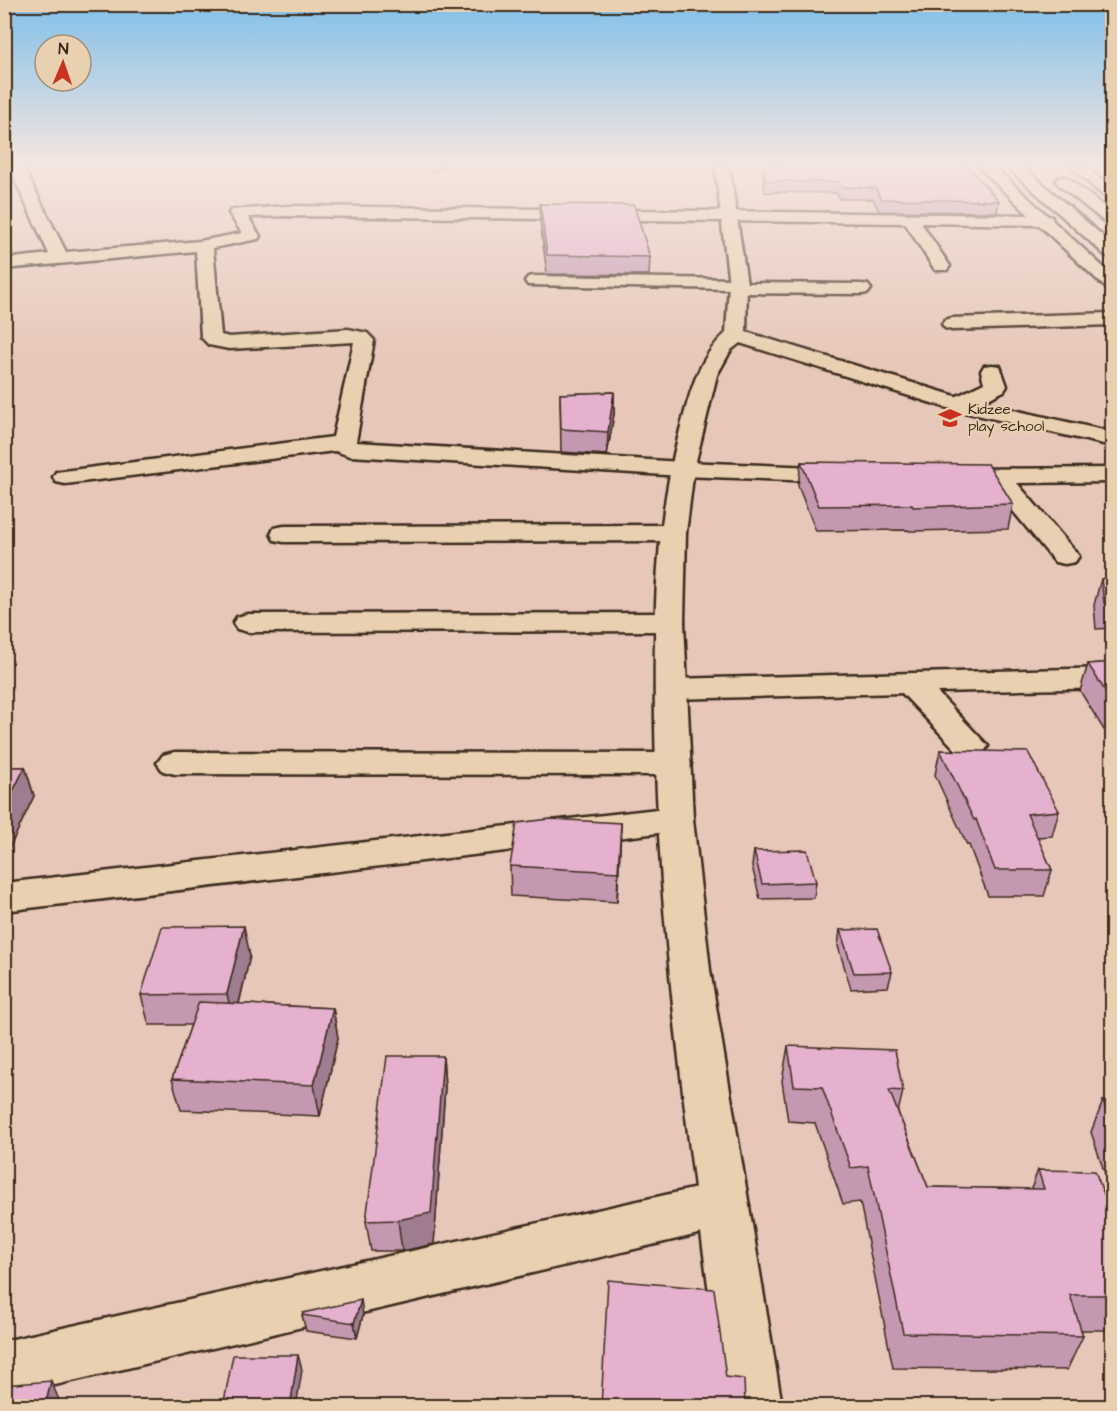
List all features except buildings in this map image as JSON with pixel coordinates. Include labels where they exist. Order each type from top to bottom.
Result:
[{"type":"main road","points":[[47,231],[60,258]]},
{"type":"main road","points":[[4,264],[200,246],[252,236],[249,231]]},
{"type":"main road","points":[[731,231],[738,286],[736,335],[723,347],[706,375],[682,469],[673,533],[669,622],[675,819],[689,970],[753,1407]]},
{"type":"main road","points":[[918,231],[941,266]]},
{"type":"main road","points":[[1057,231],[1113,284]]},
{"type":"main road","points":[[1088,231],[1113,252]]},
{"type":"main road","points":[[200,246],[206,249],[211,337],[216,341],[229,343],[348,335],[364,340],[343,446],[359,450],[682,469],[867,476]]},
{"type":"main road","points":[[534,281],[862,289]]},
{"type":"main road","points":[[952,324],[1113,319]]},
{"type":"main road","points":[[736,335],[958,404],[1113,439]]},
{"type":"main road","points":[[958,404],[996,386],[992,371]]},
{"type":"main road","points":[[65,477],[344,443]]},
{"type":"main road","points":[[926,477],[1113,475]]},
{"type":"main road","points":[[997,476],[1065,556]]},
{"type":"main road","points":[[284,534],[673,533]]},
{"type":"main road","points":[[248,623],[669,622]]},
{"type":"main road","points":[[671,689],[1113,678]]},
{"type":"main road","points":[[910,683],[971,746]]},
{"type":"main road","points":[[175,763],[673,764]]},
{"type":"main road","points":[[4,897],[675,819]]},
{"type":"main road","points":[[4,1369],[724,1205]]},
{"type":"place","name":"Kidzee play school","points":[[950,418]]}]
